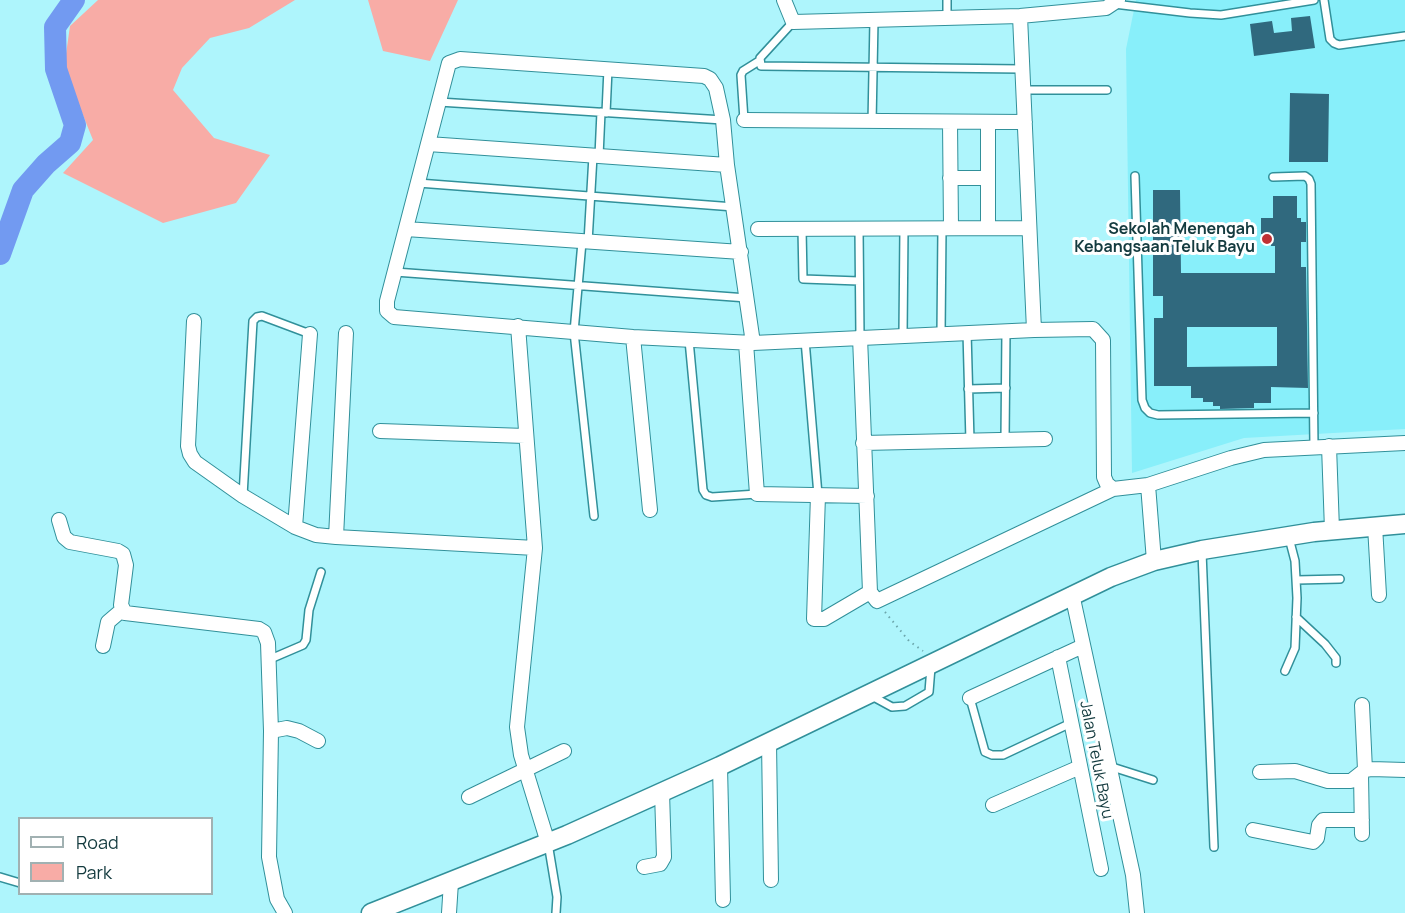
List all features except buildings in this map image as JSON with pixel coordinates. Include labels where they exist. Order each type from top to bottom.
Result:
[{"type":"main road","points":[[371,913],[548,843],[720,766],[1111,577],[1154,561],[1202,550],[1332,530],[1405,524]]},
{"type":"street","points":[[784,0],[793,22],[1020,16],[1106,8],[1116,2]]},
{"type":"street","points":[[1020,16],[1034,330]]},
{"type":"street","points":[[867,496],[757,494],[750,343],[747,297],[727,165],[723,120],[714,84],[704,76],[460,59],[449,63],[387,301],[387,311],[393,317],[633,337],[750,343],[967,332],[1093,329],[1103,340],[1104,477],[1113,489]]},
{"type":"street","points":[[744,120],[872,123],[1025,122]]},
{"type":"street","points":[[946,228],[950,178],[950,122]]},
{"type":"street","points":[[988,122],[988,228]]},
{"type":"street","points":[[428,144],[727,165]]},
{"type":"street","points":[[950,178],[988,178]]},
{"type":"street","points":[[758,229],[1029,228]]},
{"type":"street","points":[[406,229],[741,252]]},
{"type":"street","points":[[194,321],[188,446],[190,454],[195,462],[243,496],[295,528],[316,535],[535,548]]},
{"type":"street","points":[[518,326],[535,548],[517,727],[525,769],[548,843]]},
{"type":"street","points":[[336,537],[346,333]]},
{"type":"street","points":[[295,528],[309,334]]},
{"type":"street","points":[[633,337],[650,510]]},
{"type":"street","points":[[860,337],[870,592],[877,601],[1113,489],[1148,485],[1247,453],[1264,450],[1405,443]]},
{"type":"street","points":[[380,431],[525,436]]},
{"type":"street","points":[[863,443],[1045,439]]},
{"type":"street","points":[[1329,446],[1332,530]]},
{"type":"street","points":[[1148,485],[1154,561]]},
{"type":"street","points":[[818,495],[814,619],[824,620],[870,592]]},
{"type":"street","points":[[59,520],[64,537],[70,542],[118,551],[123,554],[126,566],[121,605],[122,610],[129,615],[259,629],[267,637],[271,731],[269,857],[277,898],[285,913]]},
{"type":"street","points":[[1375,526],[1379,595]]},
{"type":"street","points":[[1072,594],[1133,875],[1137,913]]},
{"type":"street","points":[[103,646],[108,622],[122,610]]},
{"type":"street","points":[[970,698],[1083,646]]},
{"type":"street","name":"Jalan Teluk Bayu","points":[[1058,657],[1101,868]]},
{"type":"street","points":[[1253,830],[1312,842],[1317,838],[1319,825],[1323,820],[1362,827],[1362,705]]},
{"type":"street","points":[[271,731],[287,728],[318,741]]},
{"type":"street","points":[[769,742],[771,880]]},
{"type":"street","points":[[469,797],[564,751]]},
{"type":"street","points":[[720,766],[723,900]]},
{"type":"street","points":[[993,805],[1080,767]]},
{"type":"street","points":[[1260,772],[1295,771],[1328,781],[1351,781],[1363,772],[1405,770]]},
{"type":"street","points":[[644,867],[660,864],[664,857],[662,792]]},
{"type":"street","points":[[449,913],[452,882]]},
{"type":"lane","points":[[947,0],[947,17]]},
{"type":"lane","points":[[1162,0],[1162,10]]},
{"type":"lane","points":[[1116,2],[1162,10],[1221,15],[1314,0]]},
{"type":"lane","points":[[1324,0],[1330,39],[1334,43],[1339,45],[1405,36]]},
{"type":"lane","points":[[872,123],[874,20]]},
{"type":"lane","points":[[744,120],[743,70],[759,62],[760,58],[793,22]]},
{"type":"lane","points":[[759,62],[761,66],[766,67],[1021,69]]},
{"type":"lane","points":[[594,516],[574,332],[577,285],[604,113],[608,69]]},
{"type":"lane","points":[[1023,90],[1107,90]]},
{"type":"lane","points":[[439,102],[723,120]]},
{"type":"lane","points":[[1135,176],[1144,408],[1158,415],[1314,413]]},
{"type":"lane","points":[[1273,177],[1305,176],[1311,184],[1314,447]]},
{"type":"lane","points":[[418,183],[734,207]]},
{"type":"lane","points":[[903,335],[904,228]]},
{"type":"lane","points":[[941,334],[946,228]]},
{"type":"lane","points":[[802,229],[803,279],[859,281]]},
{"type":"lane","points":[[859,229],[860,337]]},
{"type":"lane","points":[[395,272],[747,297]]},
{"type":"lane","points":[[243,496],[253,321],[262,316],[309,334]]},
{"type":"lane","points":[[1005,440],[1006,331]]},
{"type":"lane","points":[[967,332],[970,441]]},
{"type":"lane","points":[[689,339],[703,490],[706,495],[712,497],[757,494]]},
{"type":"lane","points":[[805,340],[818,495]]},
{"type":"lane","points":[[968,389],[1006,388]]},
{"type":"lane","points":[[1285,671],[1295,648],[1297,580],[1288,536]]},
{"type":"lane","points":[[1202,550],[1214,847]]},
{"type":"lane","points":[[268,660],[303,645],[306,640],[309,610],[321,572]]},
{"type":"lane","points":[[1297,580],[1340,579]]},
{"type":"lane","points":[[1296,617],[1325,644],[1336,658],[1336,663]]},
{"type":"lane","points":[[867,694],[892,706],[904,706],[928,692],[934,662]]},
{"type":"lane","points":[[970,698],[985,752],[992,755],[1003,755],[1071,723]]},
{"type":"lane","points":[[1109,766],[1154,780]]},
{"type":"lane","points":[[548,843],[557,897],[556,913]]},
{"type":"lane","points":[[0,878],[18,882]]},
{"type":"path","points":[[891,620],[909,641],[934,662]]},
{"type":"shaded area","name":"Sekolah Menengah Kebangsaan Teluk Bayu","points":[[1136,0],[1405,0],[1405,429],[1244,438],[1132,473],[1126,49]]},
{"type":"green space","points":[[98,0],[295,0],[249,28],[210,38],[182,68],[173,90],[214,138],[270,155],[236,203],[163,223],[63,173],[93,140],[64,68],[70,26]]},
{"type":"green space","points":[[368,0],[458,0],[430,61],[383,51]]},
{"type":"waterway","points":[[0,254],[23,190],[46,164],[70,143],[75,125],[56,69],[55,27],[74,0]]},
{"type":"place","name":"Sekolah Menengah Kebangsaan Teluk Bayu","points":[[1267,239]]}]
